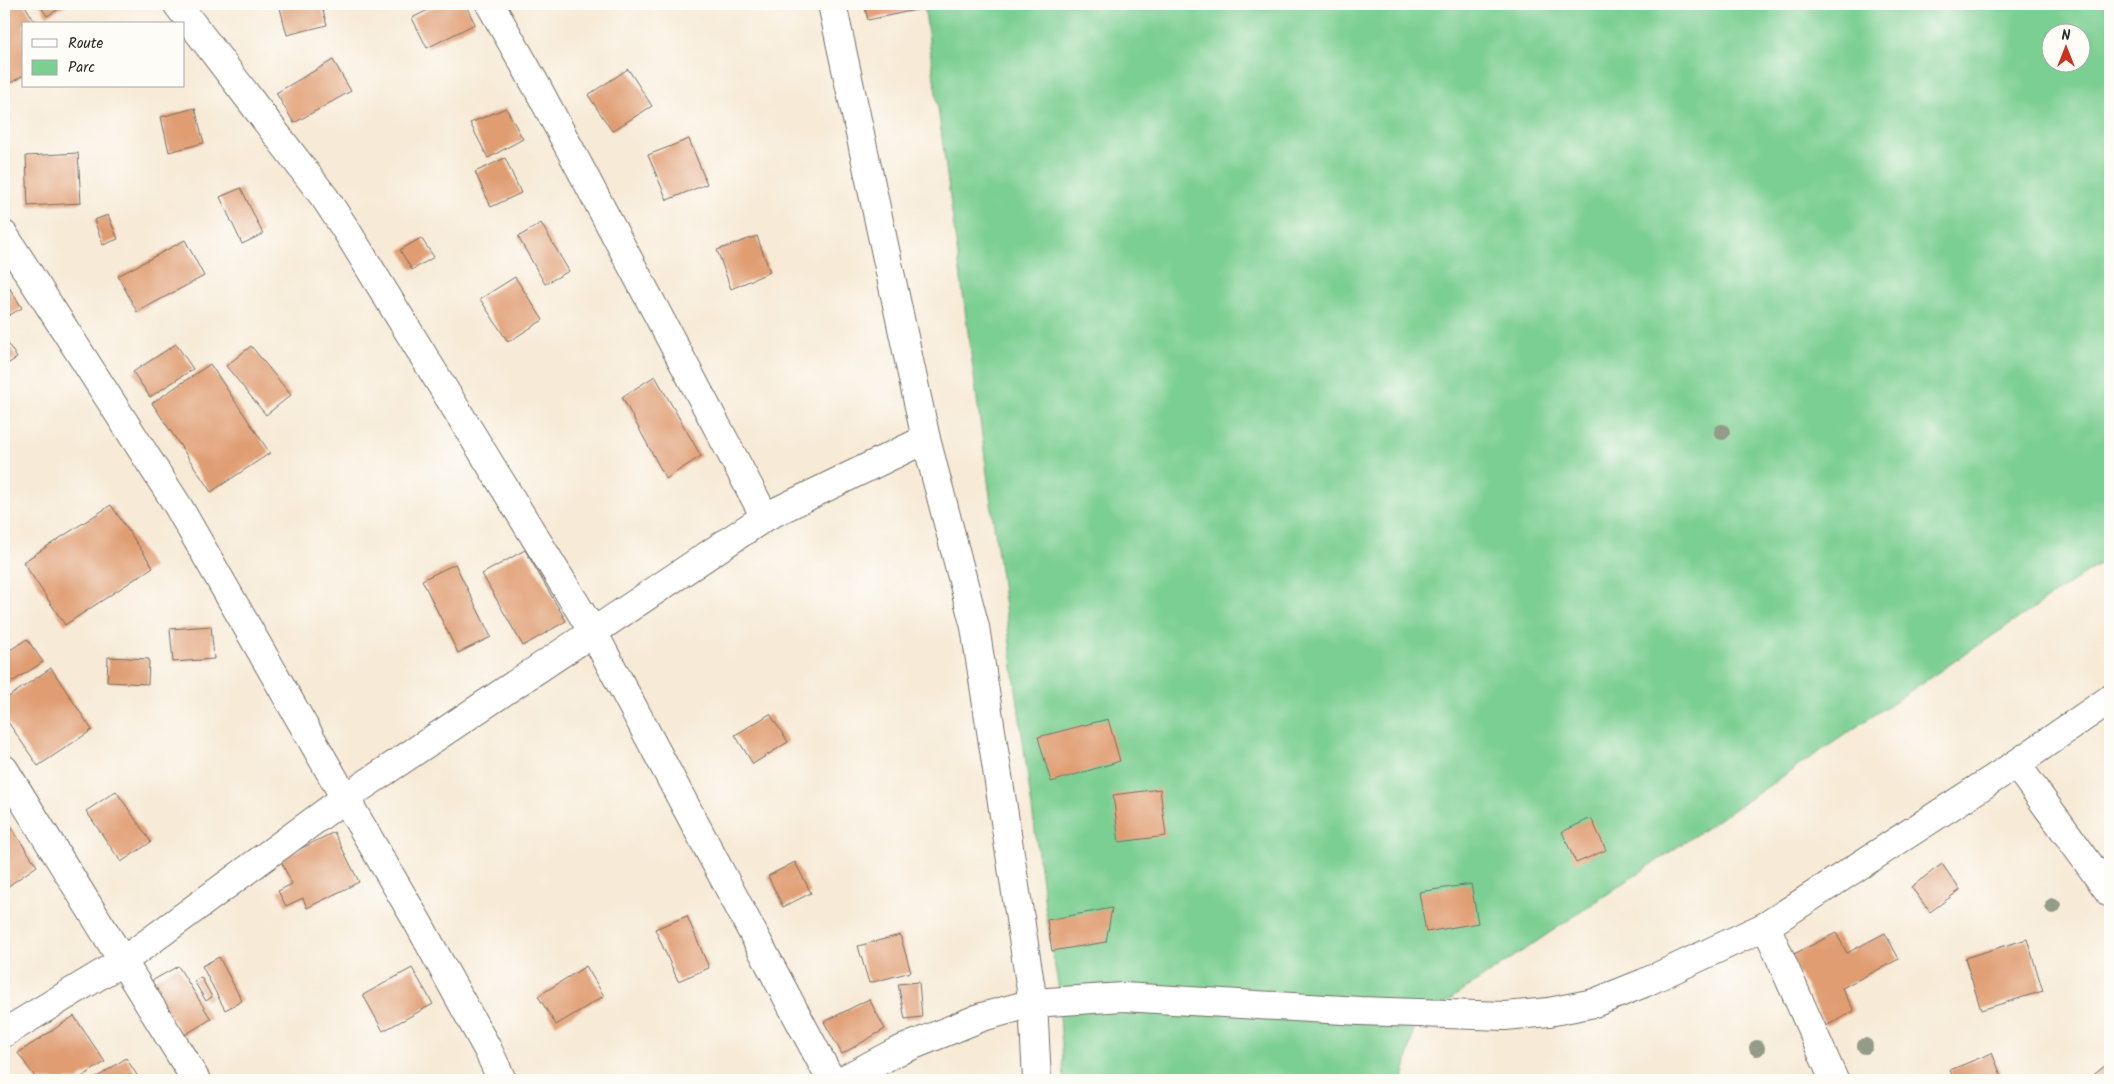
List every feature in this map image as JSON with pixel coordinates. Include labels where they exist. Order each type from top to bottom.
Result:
[{"type":"street","points":[[177,4],[334,212],[593,632],[831,1080]]},
{"type":"street","points":[[490,4],[537,88],[765,517]]},
{"type":"street","points":[[832,4],[926,439],[975,627],[1032,1003],[1037,1080]]},
{"type":"street","points":[[4,235],[178,506],[345,798],[418,921],[488,1050],[502,1080]]},
{"type":"street","points":[[4,1033],[124,961],[345,798],[765,517],[926,439]]},
{"type":"street","points":[[843,1080],[896,1052],[982,1017],[1032,1003],[1123,997],[1360,1011],[1505,1016],[1549,1012],[1594,1003],[1644,983],[1766,926],[2016,764],[2110,699]]},
{"type":"street","points":[[2016,764],[2110,894]]},
{"type":"street","points":[[4,769],[196,1080]]},
{"type":"street","points":[[1766,926],[1834,1080]]},
{"type":"green space","points":[[924,4],[2110,4],[2110,557],[1415,1023],[1403,1080],[1064,1080],[1058,985],[1047,920]]},
{"type":"building","points":[[4,4],[24,4],[35,22],[22,22],[22,76],[4,87]]},
{"type":"building","points":[[39,4],[68,4],[47,16]]},
{"type":"building","points":[[279,4],[321,4],[327,25],[287,35]]},
{"type":"building","points":[[440,4],[465,4],[475,24],[427,48],[412,18]]},
{"type":"building","points":[[864,4],[924,4],[925,8],[868,20]]},
{"type":"building","points":[[333,60],[351,91],[294,123],[276,93]]},
{"type":"building","points":[[628,69],[652,106],[612,131],[588,95]]},
{"type":"building","points":[[195,108],[204,143],[169,152],[161,117]]},
{"type":"building","points":[[506,108],[523,139],[488,158],[470,123]]},
{"type":"building","points":[[689,139],[707,184],[667,200],[648,155]]},
{"type":"building","points":[[78,153],[81,203],[28,206],[26,156]]},
{"type":"building","points":[[505,158],[521,193],[491,207],[475,172]]},
{"type":"building","points":[[241,188],[263,234],[242,244],[220,197]]},
{"type":"building","points":[[108,215],[118,239],[103,245],[94,220]]},
{"type":"building","points":[[541,223],[569,271],[545,284],[518,237]]},
{"type":"building","points":[[757,236],[770,272],[731,289],[717,250]]},
{"type":"building","points":[[421,238],[434,257],[412,270],[400,250]]},
{"type":"building","points":[[185,240],[204,276],[137,312],[118,276]]},
{"type":"building","points":[[515,277],[543,320],[508,342],[480,299]]},
{"type":"building","points":[[4,279],[22,308],[6,317],[4,313]]},
{"type":"building","points":[[4,337],[17,358],[4,366]]},
{"type":"building","points":[[176,344],[193,369],[150,397],[133,372]]},
{"type":"building","points":[[251,346],[291,395],[266,415],[226,366]]},
{"type":"building","points":[[210,364],[270,453],[211,492],[152,403]]},
{"type":"building","points":[[655,376],[701,456],[666,479],[622,397]]},
{"type":"building","points":[[111,505],[153,567],[65,625],[23,562]]},
{"type":"building","points":[[525,550],[566,621],[523,646],[482,574]]},
{"type":"building","points":[[455,564],[491,637],[458,653],[422,580]]},
{"type":"building","points":[[211,626],[214,659],[173,662],[170,629]]},
{"type":"building","points":[[27,639],[43,662],[4,687],[4,654]]},
{"type":"building","points":[[108,657],[149,659],[148,684],[107,682]]},
{"type":"building","points":[[51,668],[92,730],[38,766],[4,716],[4,700]]},
{"type":"building","points":[[770,714],[788,742],[753,764],[735,735]]},
{"type":"building","points":[[1108,719],[1120,761],[1051,782],[1038,737]]},
{"type":"building","points":[[1160,789],[1166,836],[1119,842],[1113,795]]},
{"type":"building","points":[[116,791],[151,842],[121,862],[86,811]]},
{"type":"building","points":[[4,817],[37,866],[4,889]]},
{"type":"building","points":[[1591,818],[1606,850],[1576,863],[1562,832]]},
{"type":"building","points":[[334,832],[359,882],[307,908],[303,898],[286,906],[278,891],[292,884],[280,859]]},
{"type":"building","points":[[795,862],[811,893],[783,907],[768,876]]},
{"type":"building","points":[[1942,864],[1960,890],[1930,912],[1911,887]]},
{"type":"building","points":[[1471,884],[1478,923],[1426,932],[1419,892]]},
{"type":"building","points":[[1112,908],[1106,942],[1052,951],[1047,920]]},
{"type":"building","points":[[687,916],[709,968],[678,981],[655,929]]},
{"type":"building","points":[[1836,933],[1847,953],[1885,933],[1899,959],[1842,988],[1854,1011],[1826,1026],[1790,956]]},
{"type":"building","points":[[900,935],[911,972],[869,983],[858,946]]},
{"type":"building","points":[[2027,939],[2043,991],[1981,1010],[1965,958]]},
{"type":"building","points":[[219,957],[242,1001],[225,1010],[202,966]]},
{"type":"building","points":[[178,966],[211,1019],[183,1036],[150,982]]},
{"type":"building","points":[[586,966],[604,996],[556,1025],[538,996]]},
{"type":"building","points":[[412,968],[433,1004],[383,1031],[363,995]]},
{"type":"building","points":[[201,977],[212,997],[206,1001],[194,981]]},
{"type":"building","points":[[919,982],[922,1017],[905,1019],[898,984]]},
{"type":"building","points":[[869,999],[885,1029],[842,1054],[824,1022]]},
{"type":"building","points":[[74,1016],[105,1062],[77,1080],[37,1080],[18,1053]]},
{"type":"building","points":[[1992,1053],[2003,1080],[1954,1080],[1950,1070]]},
{"type":"building","points":[[126,1058],[140,1080],[93,1080]]},
{"type":"building","points":[[2110,1062],[2110,1080],[2087,1080]]}]
